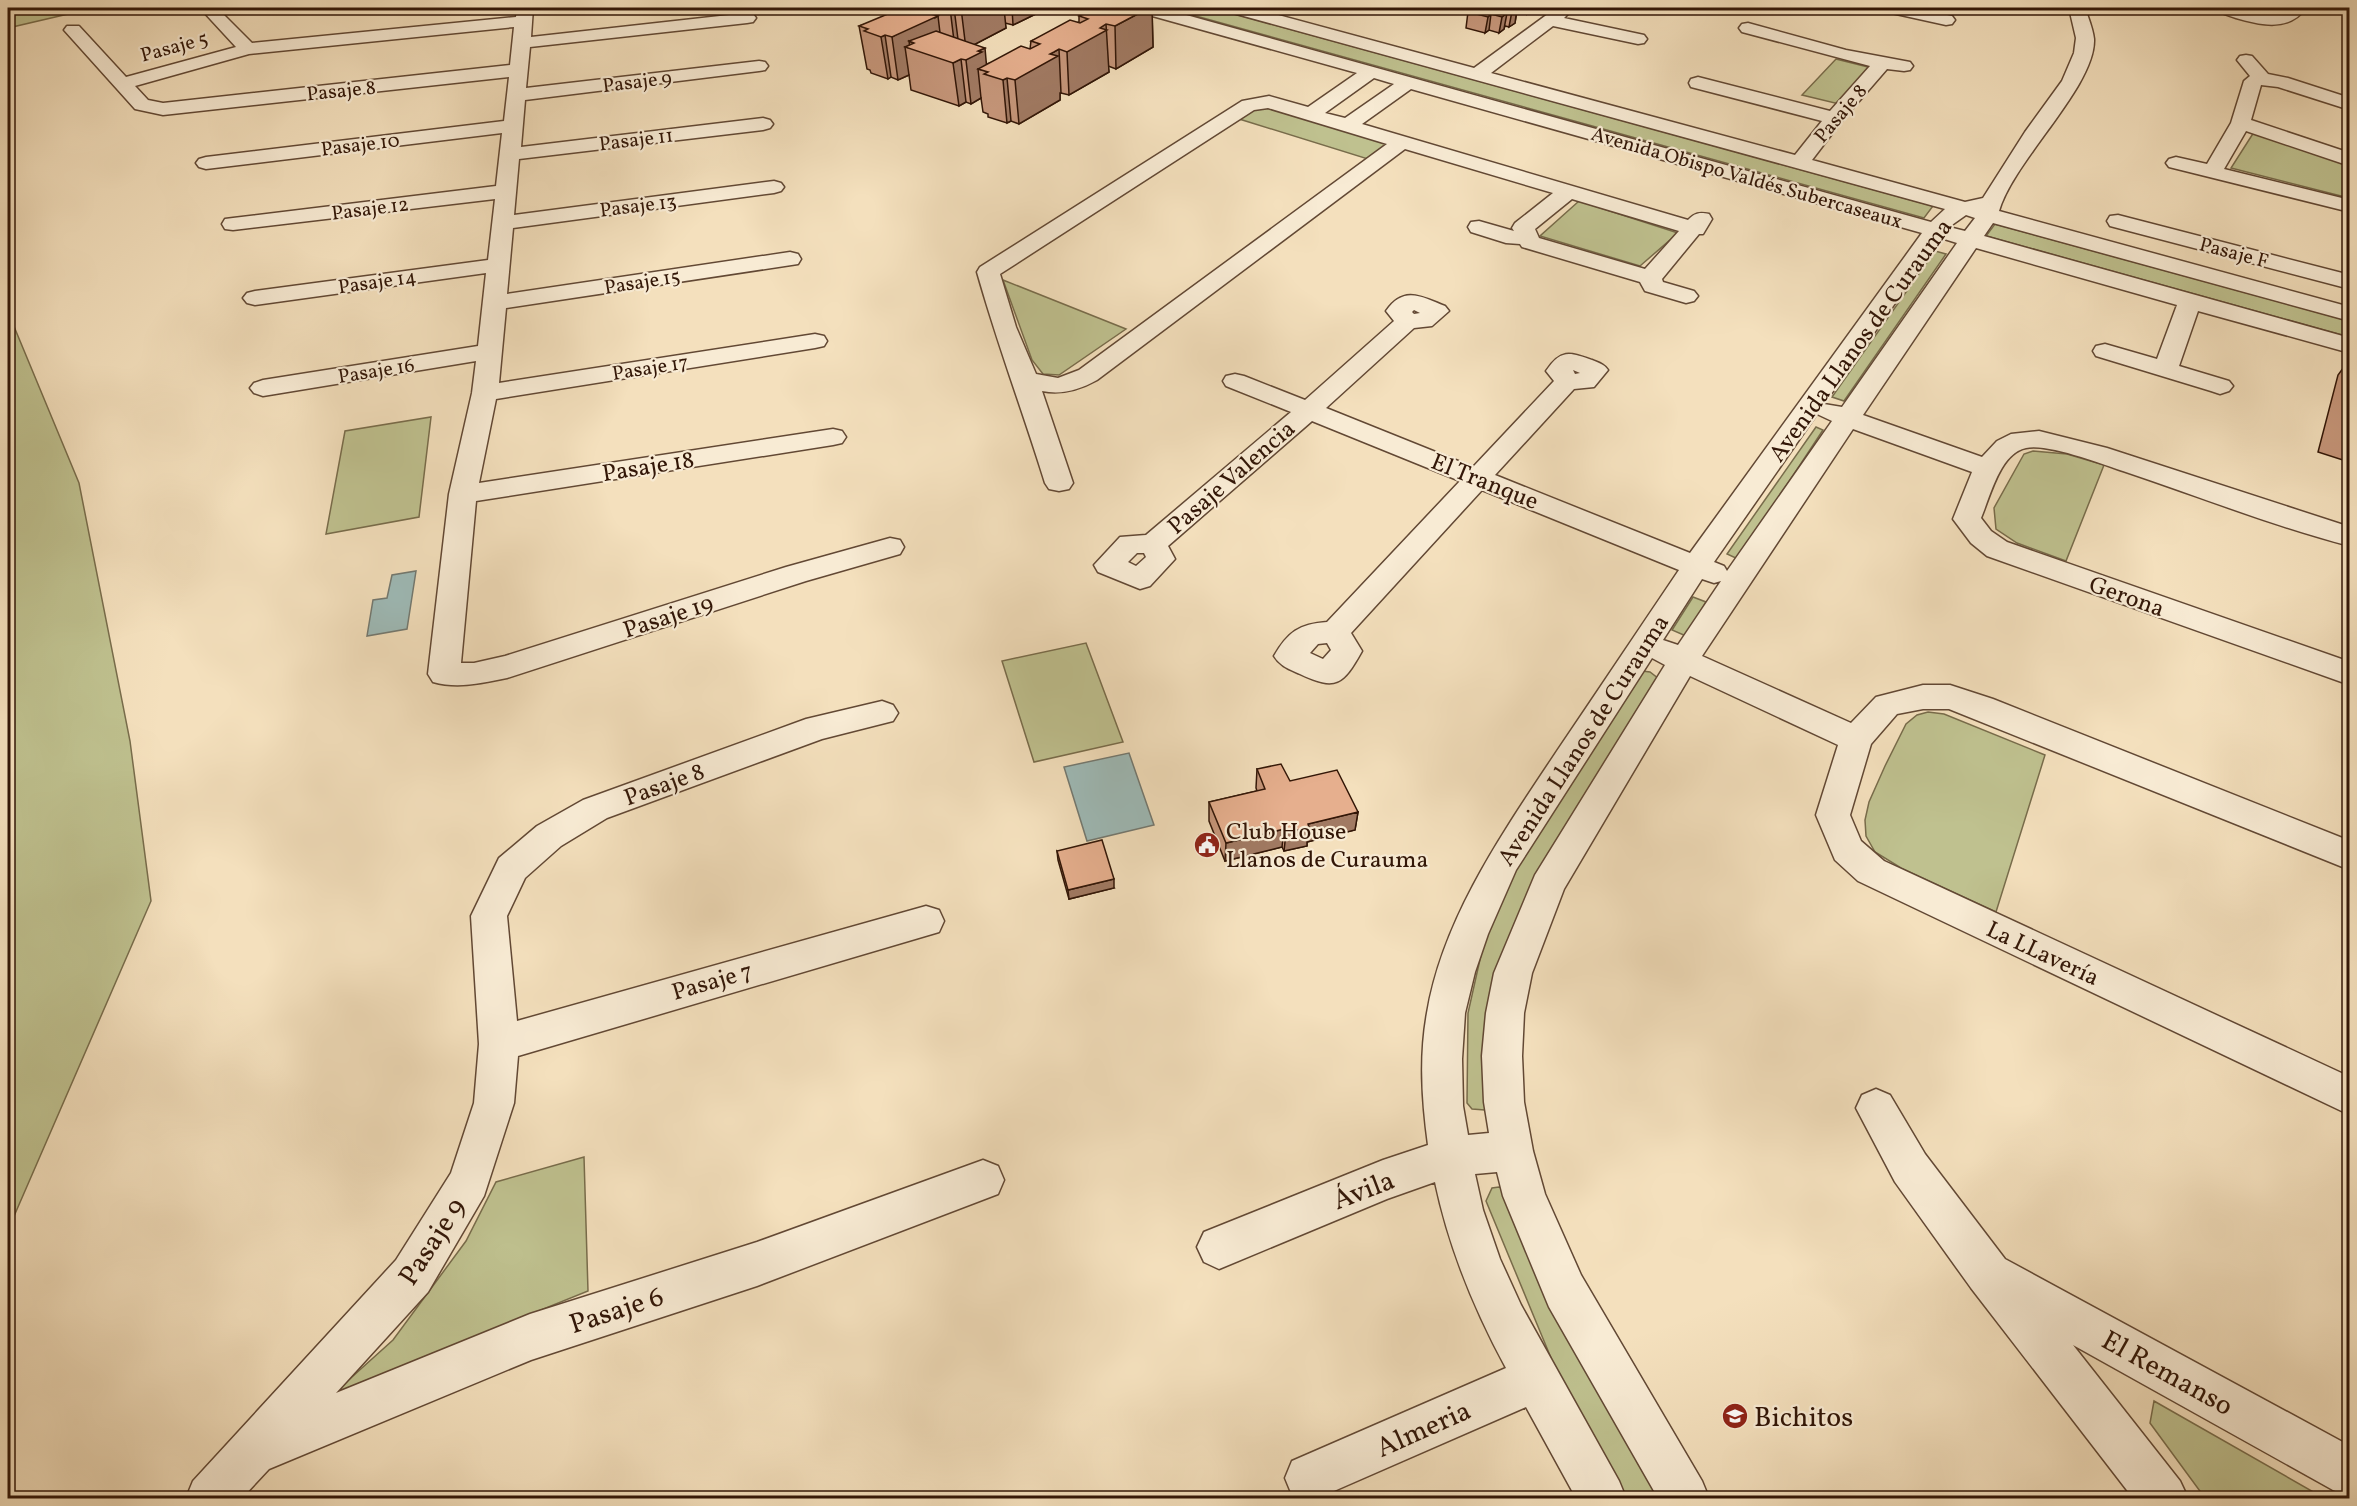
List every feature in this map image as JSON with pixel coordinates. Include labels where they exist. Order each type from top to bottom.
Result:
[{"type":"street","points":[[208,8],[248,49]]},
{"type":"street","name":"Avenida Obispo Valdés Subercaseaux","points":[[1144,8],[1936,230],[1977,216],[2190,302],[2349,346]]},
{"type":"street","name":"Avenida Obispo Valdés Subercaseaux","points":[[1235,8],[1799,163],[1977,216],[2349,314]]},
{"type":"street","points":[[1478,74],[1566,8]]},
{"type":"street","points":[[1893,8],[1913,10],[1946,20]]},
{"type":"street","points":[[1977,216],[2071,82],[2083,53],[2085,38],[2077,8]]},
{"type":"street","points":[[2223,8],[2260,19],[2286,17],[2298,8]]},
{"type":"street","points":[[463,494],[485,393],[524,14]]},
{"type":"street","name":"Pasaje 5","points":[[122,84],[248,49],[384,25],[524,14]]},
{"type":"street","points":[[521,43],[747,18]]},
{"type":"street","points":[[1550,20],[1638,39]]},
{"type":"street","points":[[1748,28],[1882,64],[1904,66]]},
{"type":"street","points":[[73,30],[122,84]]},
{"type":"street","points":[[2246,60],[2262,79]]},
{"type":"street","name":"Pasaje 8","points":[[1799,163],[1834,118],[1882,64]]},
{"type":"street","name":"Pasaje 9","points":[[516,95],[759,66]]},
{"type":"street","name":"Pasaje 8","points":[[122,84],[142,105],[163,109],[519,70]]},
{"type":"street","points":[[1311,114],[1371,72]]},
{"type":"street","points":[[2213,171],[2241,123],[2253,81],[2262,79],[2281,82],[2349,104]]},
{"type":"street","points":[[1348,125],[1408,82]]},
{"type":"street","points":[[1698,83],[1834,118]]},
{"type":"street","points":[[1059,483],[1025,379],[1004,327],[988,272],[1249,105],[1269,102],[1569,191],[1698,224],[1650,278]]},
{"type":"street","points":[[2241,123],[2349,160]]},
{"type":"street","name":"Pasaje 11","points":[[510,154],[763,124]]},
{"type":"street","name":"Pasaje 10","points":[[206,163],[513,126]]},
{"type":"street","points":[[1025,379],[1040,384],[1066,386],[1088,375],[1402,142]]},
{"type":"street","points":[[2176,164],[2213,171],[2349,206]]},
{"type":"street","name":"Pasaje 13","points":[[503,223],[774,187]]},
{"type":"street","name":"Pasaje 12","points":[[233,224],[506,191]]},
{"type":"street","points":[[1569,191],[1523,228],[1530,242],[1650,278]]},
{"type":"street","name":"Avenida Llanos de Curauma","points":[[1602,1498],[1505,1321],[1480,1265],[1462,1210],[1450,1157],[1443,1106],[1442,1059],[1445,1024],[1456,972],[1501,864],[1696,566],[1944,219],[1977,216]]},
{"type":"street","name":"Avenida Llanos de Curauma","points":[[1685,1498],[1566,1291],[1524,1196],[1512,1151],[1504,1102],[1502,1056],[1505,1013],[1513,973],[1548,885],[1684,660],[1848,418],[1977,216]]},
{"type":"street","name":"Pasaje F","points":[[2118,221],[2349,282]]},
{"type":"street","points":[[1479,226],[1514,238],[1526,237]]},
{"type":"street","name":"Pasaje 15","points":[[494,303],[790,259]]},
{"type":"street","name":"Pasaje 14","points":[[255,298],[498,265]]},
{"type":"street","points":[[1650,278],[1653,286],[1686,296]]},
{"type":"street","points":[[2166,368],[2190,302]]},
{"type":"street","name":"Pasaje Valencia","points":[[1153,544],[1309,410],[1408,321]]},
{"type":"street","name":"Pasaje 17","points":[[485,393],[814,341]]},
{"type":"street","points":[[2105,351],[2220,386]]},
{"type":"street","name":"Pasaje 16","points":[[262,388],[489,352]]},
{"type":"street","name":"El Tranque","points":[[1235,381],[1735,582]]},
{"type":"street","points":[[1335,632],[1568,381]]},
{"type":"street","points":[[1812,405],[1987,468]]},
{"type":"street","name":"Pasaje 18","points":[[463,494],[833,437]]},
{"type":"street","name":"Gerona","points":[[2349,537],[2098,454],[2039,439],[2020,441],[2006,447],[1987,468],[1967,519],[1981,537],[1996,549],[2349,674]]},
{"type":"street","name":"Pasaje 19","points":[[463,494],[444,674],[474,674],[507,667],[796,574],[890,547]]},
{"type":"street","points":[[1645,642],[1856,739]]},
{"type":"street","name":"La LLavería","points":[[2349,856],[1982,707],[1950,697],[1923,697],[1887,705],[1856,739],[1833,815],[1847,850],[1871,871],[2349,1097]]},
{"type":"street","name":"Pasaje 8","points":[[489,916],[512,868],[549,836],[596,808],[817,728],[882,713]]},
{"type":"street","name":"Pasaje 9","points":[[210,1498],[412,1276],[469,1182],[494,1103],[499,1044],[489,916]]},
{"type":"street","name":"Pasaje 7","points":[[499,1044],[926,921]]},
{"type":"street","name":"El Remanso","points":[[1876,1108],[1910,1168],[1987,1272],[2163,1498]]},
{"type":"street","name":"Ávila","points":[[1218,1247],[1383,1180],[1450,1157],[1512,1151]]},
{"type":"street","name":"Pasaje 6","points":[[254,1451],[530,1337],[757,1264],[983,1180]]},
{"type":"street","name":"El Remanso","points":[[1987,1272],[2349,1473]]},
{"type":"street","name":"Almeria","points":[[1310,1478],[1538,1378]]},
{"type":"green space","points":[[33,8],[94,8],[8,28],[8,13]]},
{"type":"green space","points":[[1167,8],[1213,8],[1933,206],[1924,218]]},
{"type":"green space","points":[[1836,59],[1872,68],[1839,104],[1802,95]]},
{"type":"green space","points":[[1263,105],[1389,144],[1371,160],[1236,118]]},
{"type":"green space","points":[[2254,132],[2349,165],[2349,198],[2231,168]]},
{"type":"green space","points":[[1579,201],[1678,233],[1640,266],[1540,236]]},
{"type":"green space","points":[[1995,224],[2349,321],[2349,337],[1986,236]]},
{"type":"green space","points":[[1935,251],[1946,254],[1844,401],[1832,397]]},
{"type":"green space","points":[[1003,280],[1126,329],[1059,375],[1043,374],[1032,360]]},
{"type":"green space","points":[[8,312],[79,483],[130,741],[151,901],[8,1230]]},
{"type":"green space","points":[[431,417],[419,517],[326,534],[345,431]]},
{"type":"green space","points":[[1816,427],[1823,430],[1738,559],[1727,554]]},
{"type":"green space","points":[[2033,451],[2067,454],[2104,465],[2066,561],[2017,543],[1996,529],[1994,508],[2024,454]]},
{"type":"green space","points":[[1693,597],[1706,602],[1686,636],[1672,630]]},
{"type":"green space","points":[[1086,643],[1123,742],[1034,762],[1002,661]]},
{"type":"green space","points":[[1642,671],[1650,672],[1659,679],[1534,883],[1494,1108],[1472,1109],[1467,1103],[1468,1013],[1485,937],[1511,874]]},
{"type":"green space","points":[[1928,712],[1944,714],[2045,755],[1996,912],[1901,868],[1875,852],[1866,836],[1865,820],[1869,802],[1906,724],[1917,715]]},
{"type":"green space","points":[[584,1157],[588,1291],[333,1394],[393,1340],[466,1241],[496,1182]]},
{"type":"green space","points":[[1492,1188],[1504,1189],[1583,1362],[1659,1498],[1624,1498],[1556,1370],[1486,1201]]},
{"type":"green space","points":[[2154,1401],[2324,1498],[2205,1498],[2150,1423]]},
{"type":"water","points":[[416,571],[407,629],[367,636],[373,600],[387,598],[392,575]]},
{"type":"water","points":[[1129,753],[1154,825],[1087,841],[1064,767]]},
{"type":"building","points":[[902,8],[919,8],[934,12],[931,14],[938,16],[892,37],[885,35],[881,37],[864,31],[868,29],[859,26]]},
{"type":"building","points":[[1096,8],[1149,8],[1115,26],[1106,24],[1100,28],[1107,30],[1067,52],[1059,49],[1050,54],[1058,56],[1015,80],[1007,78],[1003,80],[984,74],[988,72],[978,69],[1021,46],[1030,49],[1040,44],[1031,41],[1070,20],[1080,23],[1088,19],[1079,16]]},
{"type":"building","points":[[1474,8],[1507,13],[1502,17],[1491,14],[1488,17],[1468,12]]},
{"type":"building","points":[[1499,8],[1516,8],[1512,11]]},
{"type":"building","points":[[936,31],[985,48],[966,60],[961,59],[953,63],[905,47],[914,43],[909,41]]},
{"type":"building","points":[[1281,764],[1290,781],[1337,770],[1358,812],[1308,824],[1309,827],[1286,833],[1284,829],[1226,843],[1209,802],[1265,789],[1257,769]]},
{"type":"building","points":[[1102,840],[1114,879],[1068,890],[1057,851]]},
{"type":"place","name":"Club House Llanos de Curauma","points":[[1207,845]]},
{"type":"place","name":"Bichitos","points":[[1735,1416]]}]
